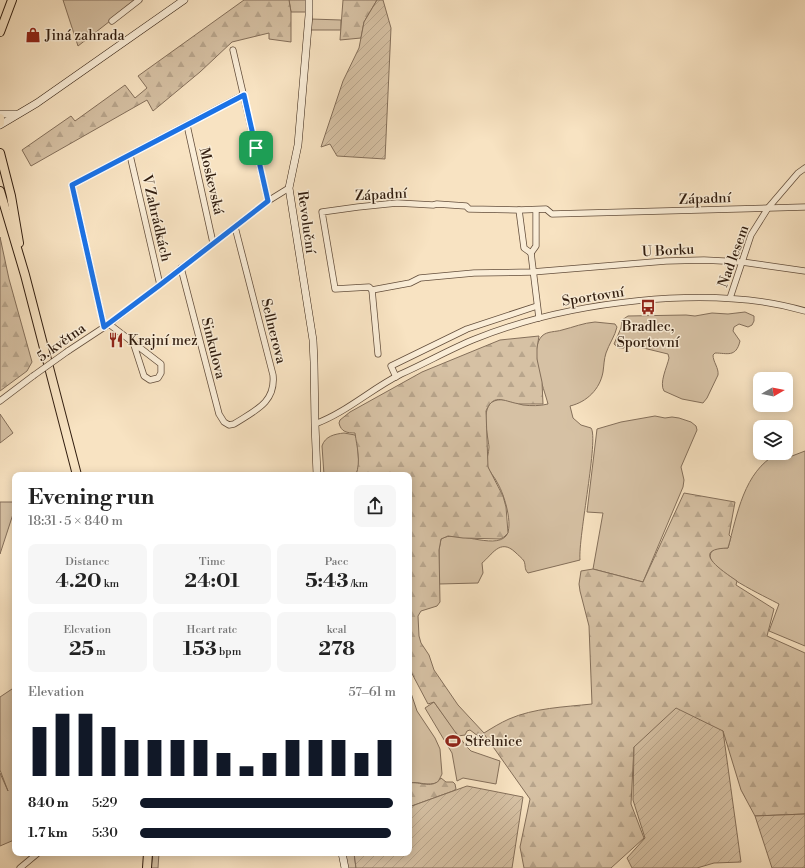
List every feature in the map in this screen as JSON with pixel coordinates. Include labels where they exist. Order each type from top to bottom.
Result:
[{"type":"main road","points":[[0,32],[12,0]]},
{"type":"main road","points":[[0,118],[0,124],[20,114],[184,0]]},
{"type":"main road","name":"Revoluční","points":[[309,0],[298,145],[289,188],[313,340],[317,472]]},
{"type":"main road","points":[[0,114],[20,114]]},
{"type":"main road","points":[[0,153],[12,203],[24,275]]},
{"type":"main road","points":[[0,191],[76,472]]},
{"type":"main road","points":[[147,868],[148,856]]},
{"type":"main road","points":[[343,856],[345,868]]},
{"type":"street","points":[[112,22],[139,0]]},
{"type":"street","points":[[233,50],[268,201]]},
{"type":"street","points":[[133,342],[144,376],[150,380],[158,378],[161,373],[161,364],[133,342],[106,325],[72,185],[244,95]]},
{"type":"street","name":"Moskevská","points":[[187,125],[213,243]]},
{"type":"street","name":"V Zahrádkách","points":[[130,156],[160,285]]},
{"type":"street","name":"Nad lesem","points":[[730,298],[751,235],[768,208],[798,173],[805,168]]},
{"type":"street","name":"5. května","points":[[0,401],[160,285],[268,201],[289,188]]},
{"type":"street","name":"Západní","points":[[335,289],[322,212],[358,206],[397,203],[466,206],[469,209],[546,209],[552,214],[805,207]]},
{"type":"street","points":[[519,210],[524,248],[531,253]]},
{"type":"street","points":[[536,210],[536,246],[531,253],[532,272],[539,318]]},
{"type":"street","name":"Sellnerova","points":[[234,424],[266,402],[274,382],[235,227]]},
{"type":"street","name":"U Borku","points":[[335,289],[369,288],[372,290],[410,283],[420,278],[474,273],[532,272],[666,261],[704,260],[742,262],[805,271]]},
{"type":"street","name":"Sinkulova","points":[[181,268],[219,414],[224,422],[229,425],[234,424]]},
{"type":"street","points":[[372,290],[378,354]]},
{"type":"street","name":"Sportovní","points":[[315,424],[338,413],[396,377],[475,339],[539,318],[622,303],[688,298],[730,298],[787,306],[805,311]]},
{"type":"street","points":[[396,377],[391,366],[467,329],[537,306]]},
{"type":"street","points":[[20,868],[34,856]]},
{"type":"green space","points":[[63,0],[137,0],[78,46]]},
{"type":"green space","points":[[244,0],[289,0],[291,12],[291,42],[269,39],[269,33],[232,42],[200,72],[153,111],[147,100],[31,166],[22,150],[71,116],[75,121],[125,85],[135,98],[147,88],[138,76]]},
{"type":"green space","points":[[289,0],[307,0],[306,12],[291,12]]},
{"type":"green space","points":[[343,0],[377,0],[364,22],[361,38],[340,40]]},
{"type":"green space","points":[[377,0],[383,0],[391,28],[385,159],[337,156],[330,144],[321,147],[343,81],[359,48],[364,22]]},
{"type":"green space","points":[[311,19],[341,20],[341,30],[310,30]]},
{"type":"green space","points":[[0,237],[9,279],[32,362],[27,371],[0,391]]},
{"type":"green space","points":[[745,312],[754,316],[754,321],[752,325],[748,327],[739,324],[734,327],[733,331],[740,341],[736,350],[727,354],[715,353],[713,355],[718,370],[718,375],[703,403],[682,399],[664,391],[662,384],[669,358],[668,354],[627,344],[624,348],[619,348],[614,344],[621,328],[622,320],[628,316],[695,316],[712,313],[728,314]]},
{"type":"green space","points":[[595,322],[615,324],[617,327],[606,353],[603,372],[599,384],[587,398],[570,406],[573,418],[581,425],[591,428],[593,436],[591,468],[582,531],[580,560],[528,573],[524,561],[520,556],[510,548],[501,547],[493,552],[482,563],[483,573],[478,583],[439,584],[439,550],[441,539],[455,536],[493,541],[500,540],[506,536],[508,531],[509,518],[505,502],[497,481],[487,465],[489,447],[486,429],[487,409],[490,404],[498,400],[526,405],[548,404],[538,369],[536,350],[538,342],[546,333]]},
{"type":"green space","points":[[539,336],[537,359],[542,382],[543,404],[521,404],[497,400],[493,401],[489,405],[486,411],[488,467],[503,496],[506,507],[508,533],[500,539],[448,536],[441,539],[439,550],[440,602],[437,606],[421,611],[418,616],[419,636],[421,643],[429,655],[434,670],[458,705],[484,733],[509,719],[529,712],[549,708],[592,704],[589,626],[580,591],[579,584],[581,571],[593,569],[643,582],[684,493],[735,502],[729,535],[731,537],[728,548],[716,549],[711,552],[710,557],[718,567],[737,581],[736,585],[774,609],[767,636],[805,653],[805,814],[755,816],[741,790],[723,731],[634,747],[631,804],[644,838],[611,868],[524,868],[520,847],[530,799],[484,734],[478,736],[470,730],[467,731],[465,735],[458,736],[434,702],[428,704],[412,674],[412,472],[357,472],[358,449],[355,433],[345,431],[341,428],[339,423],[340,420],[350,412],[422,372],[500,340]]},
{"type":"green space","points":[[0,414],[13,433],[0,443]]},
{"type":"green space","points":[[655,416],[679,418],[691,422],[696,426],[697,430],[681,467],[684,480],[683,487],[643,582],[593,569],[603,513],[587,512],[597,429],[621,422]]},
{"type":"green space","points":[[344,433],[355,435],[357,439],[359,466],[357,472],[324,472],[323,443],[331,436]]},
{"type":"green space","points":[[805,451],[805,646],[769,631],[779,604],[751,590],[728,576],[712,562],[710,556],[714,550],[719,548],[728,548],[739,508],[749,483],[757,471],[769,460],[793,460],[793,456]]},
{"type":"green space","points":[[0,502],[12,502],[12,517],[0,554]]},
{"type":"green space","points":[[12,689],[12,841],[0,846],[0,773],[8,791],[0,770],[0,697]]},
{"type":"green space","points":[[412,696],[417,711],[435,738],[440,749],[442,774],[438,782],[427,784],[412,783]]},
{"type":"green space","name":"Střelnice","points":[[434,702],[471,751],[500,761],[496,784],[463,778],[457,781],[452,753],[425,708]]},
{"type":"green space","points":[[676,708],[723,731],[741,862],[714,863],[697,868],[632,868],[627,858],[645,838],[633,800],[634,747]]},
{"type":"green space","points":[[441,778],[446,782],[453,782],[456,789],[412,806],[412,783],[434,784]]},
{"type":"green space","points":[[467,786],[523,797],[512,868],[356,868],[354,856],[412,856],[412,806]]},
{"type":"green space","points":[[805,814],[805,868],[772,868],[755,816]]},
{"type":"green space","points":[[153,856],[159,856],[158,868],[151,868]]},
{"type":"green space","points":[[345,856],[354,856],[356,868],[347,868]]},
{"type":"place","name":"Jiná zahrada","points":[[33,35]]},
{"type":"place","name":"Bradlec, Sportovní","points":[[648,307]]},
{"type":"place","name":"Krajní mez","points":[[116,340]]},
{"type":"place","name":"Střelnice","points":[[453,741]]},
{"type":"route","points":[[244,95],[256,148],[268,201],[104,327],[72,185],[244,95]]}]
